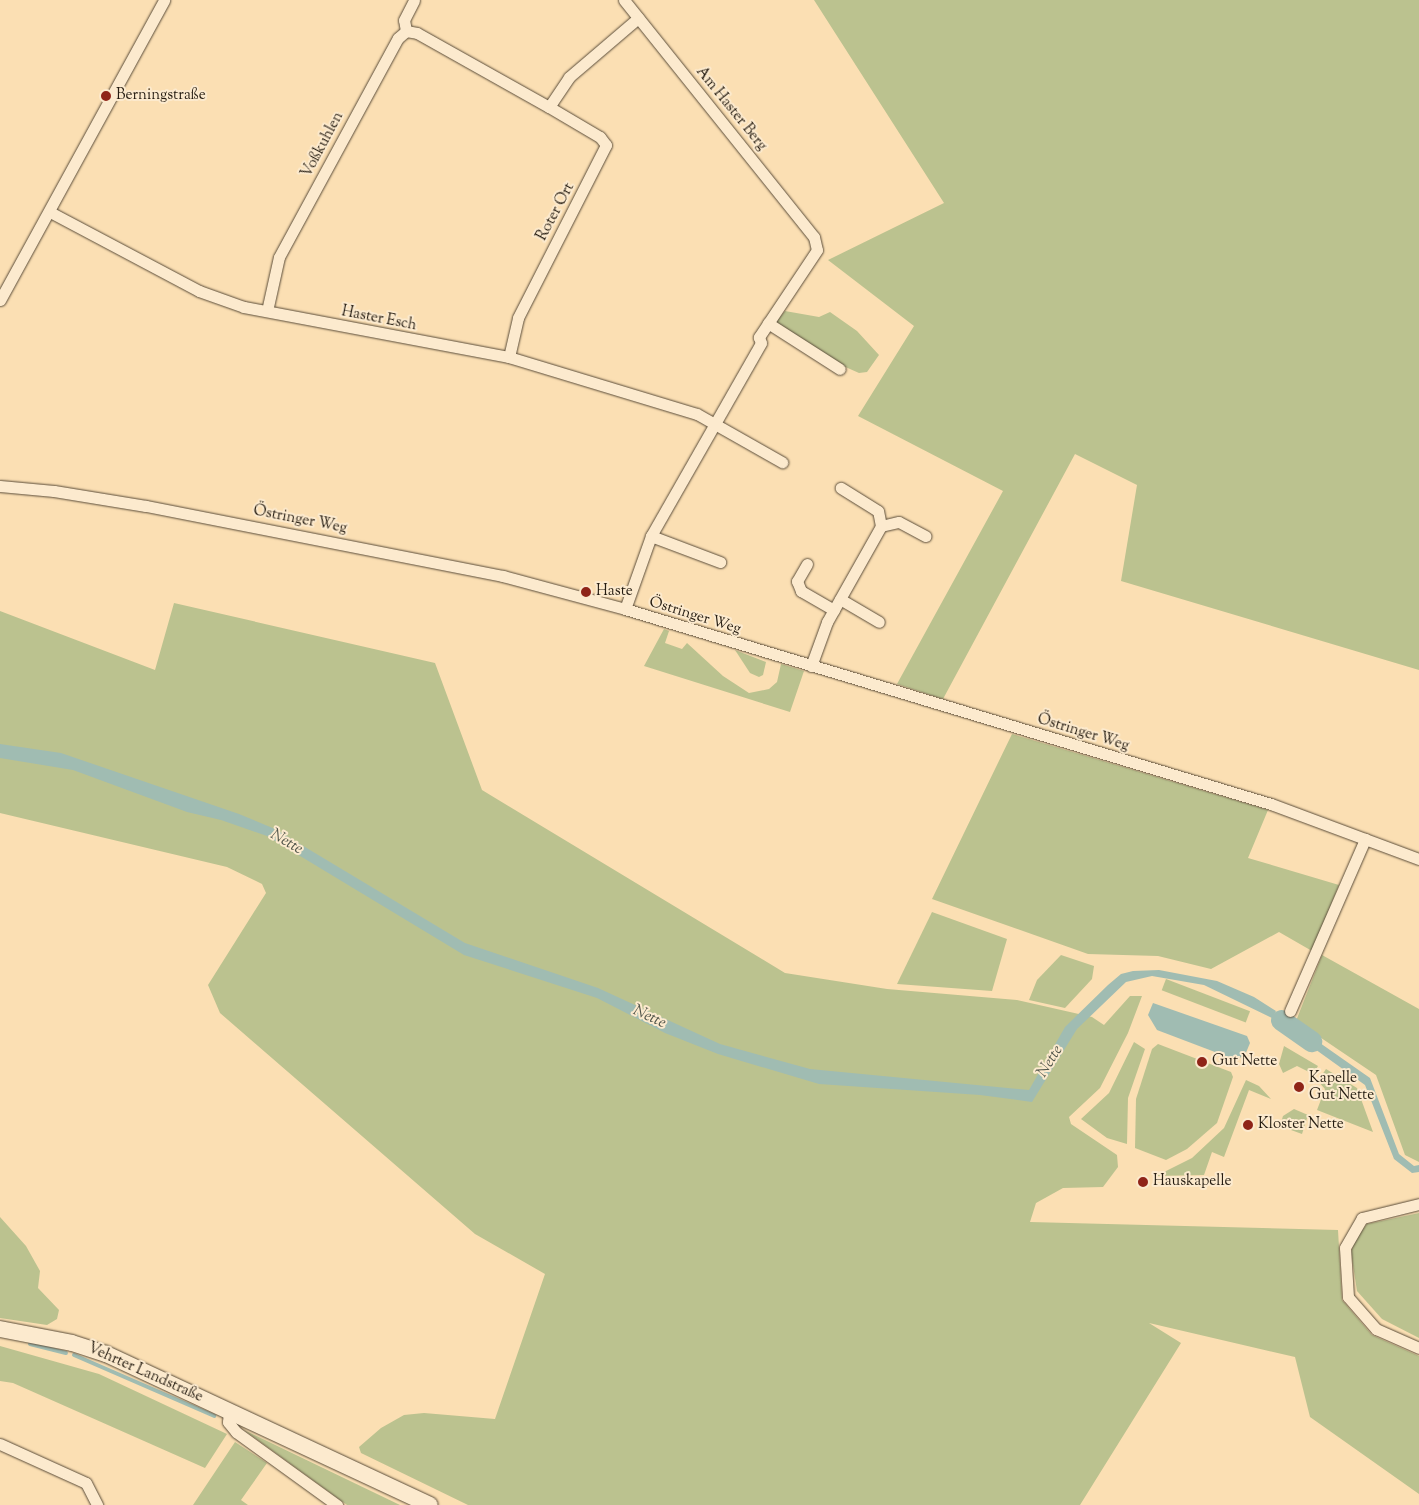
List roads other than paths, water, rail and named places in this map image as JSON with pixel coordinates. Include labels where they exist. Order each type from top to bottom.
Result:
[{"type":"main road","name":"Vehrter Landstraße","points":[[0,1329],[72,1342],[106,1354],[430,1505]]},
{"type":"street","points":[[0,300],[50,212],[164,0]]},
{"type":"street","name":"Voßkuhlen","points":[[267,311],[279,258],[398,38],[406,31],[404,20],[414,0]]},
{"type":"street","name":"Am Haster Berg","points":[[624,0],[814,237],[817,250],[768,322]]},
{"type":"street","points":[[549,106],[569,77],[638,18]]},
{"type":"street","name":"Roter Ort","points":[[406,31],[416,33],[549,106],[600,137],[606,145],[518,318],[509,357]]},
{"type":"street","name":"Haster Esch","points":[[50,212],[199,292],[244,307],[427,344],[509,357],[714,422],[746,444],[782,462]]},
{"type":"street","points":[[625,609],[651,536],[714,422],[761,343],[759,337],[768,322],[840,369]]},
{"type":"street","name":"Östringer Weg","points":[[0,486],[54,491],[326,539],[503,576],[625,609],[1271,804],[1419,859]]},
{"type":"street","points":[[811,666],[834,610],[881,526],[878,511],[840,488]]},
{"type":"street","points":[[881,526],[899,522],[924,536]]},
{"type":"street","points":[[651,536],[720,562]]},
{"type":"street","points":[[807,564],[797,580],[801,591],[834,610]]},
{"type":"street","points":[[840,599],[879,622]]},
{"type":"street","points":[[1290,1010],[1366,839]]},
{"type":"street","points":[[1419,1204],[1362,1218],[1345,1248],[1348,1297],[1376,1329],[1419,1348]]},
{"type":"street","points":[[229,1411],[228,1422],[236,1432],[337,1505]]},
{"type":"street","points":[[0,1444],[86,1483],[97,1505]]},
{"type":"water","points":[[0,744],[61,753],[239,814],[275,829],[465,943],[598,988],[720,1044],[810,1069],[1029,1090],[1065,1027],[1121,974],[1133,971],[1159,970],[1217,981],[1254,997],[1276,1011],[1272,1018],[1204,985],[1152,976],[1126,982],[1077,1029],[1032,1102],[980,1095],[819,1084],[718,1054],[665,1033],[597,998],[464,955],[267,836],[221,820],[187,812],[73,770],[0,758]]},
{"type":"water","points":[[1153,1003],[1247,1036],[1250,1043],[1245,1055],[1236,1060],[1157,1030],[1148,1015]]},
{"type":"water","points":[[1290,1022],[1370,1078],[1399,1154],[1414,1166],[1419,1165],[1419,1172],[1412,1173],[1394,1159],[1365,1085],[1287,1029]]},
{"type":"waterway","name":"Nette","points":[[1281,1020],[1311,1041]]},
{"type":"waterway","points":[[30,1344],[66,1353]]},
{"type":"waterway","points":[[74,1355],[214,1416]]},
{"type":"place","name":"Berningstraße","points":[[106,96]]},
{"type":"place","name":"Haste","points":[[586,592]]},
{"type":"place","name":"Gut Nette","points":[[1202,1062]]},
{"type":"place","name":"Kapelle Gut Nette","points":[[1299,1087]]},
{"type":"place","name":"Kloster Nette","points":[[1248,1125]]},
{"type":"place","name":"Hauskapelle","points":[[1143,1182]]}]
